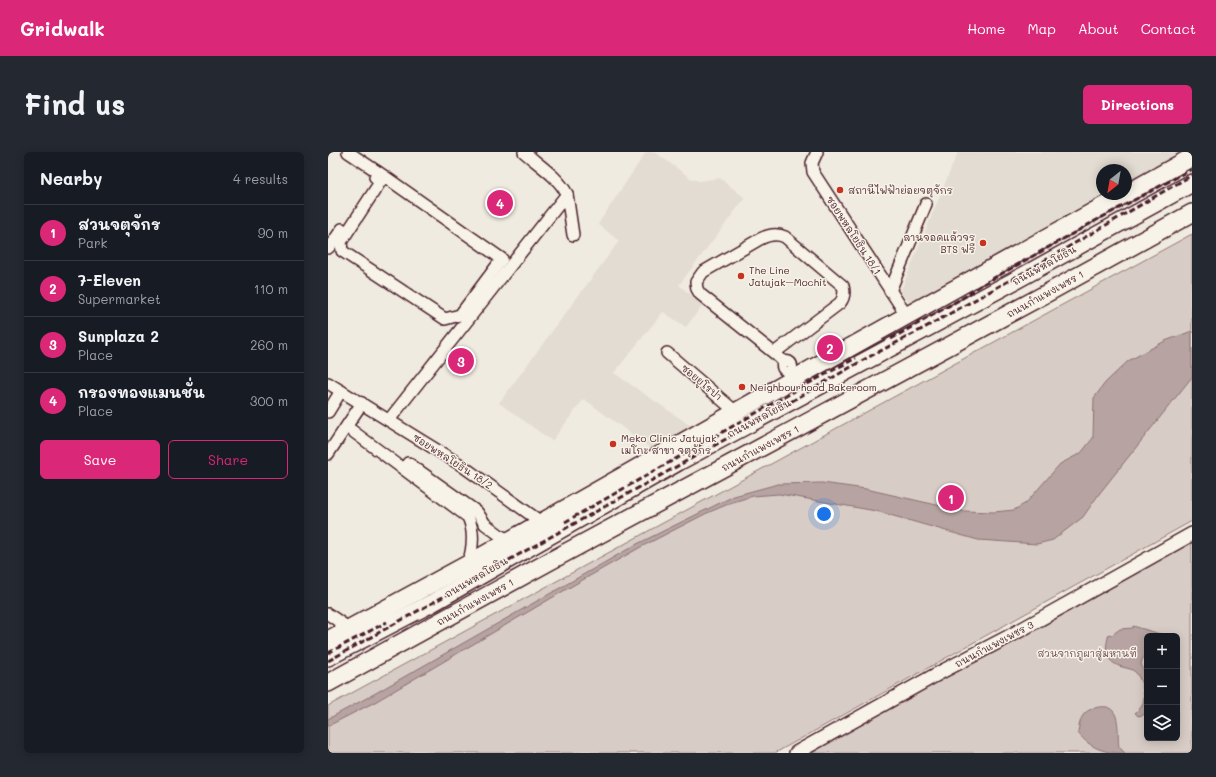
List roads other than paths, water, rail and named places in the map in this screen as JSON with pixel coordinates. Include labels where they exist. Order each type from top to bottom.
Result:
[{"type":"main road","name":"ถนนพหลโยธิน","points":[[1132,191],[1192,157]]},
{"type":"main road","name":"ถนนพหลโยธิน","points":[[328,658],[432,603],[678,462],[1007,285],[1192,183]]},
{"type":"main road","name":"ถนนพหลโยธิน","points":[[328,640],[468,564],[736,412],[789,370],[907,316],[1115,200]]},
{"type":"main road","name":"ถนนกำแพงเพชร 1","points":[[328,683],[1192,213]]},
{"type":"main road","points":[[633,488],[661,454]]},
{"type":"street","points":[[348,152],[381,174],[502,259],[460,315],[445,319],[342,251],[341,242],[381,174]]},
{"type":"street","points":[[524,152],[564,188],[567,194],[573,235]]},
{"type":"street","name":"ซอยพหลโยธิน 18/1","points":[[817,152],[812,163],[813,172],[907,316]]},
{"type":"street","points":[[328,248],[381,174]]},
{"type":"street","points":[[389,420],[567,194]]},
{"type":"street","points":[[890,291],[926,204]]},
{"type":"street","points":[[774,353],[840,304],[843,300],[844,293],[843,286],[781,235],[767,236],[760,239],[703,272],[696,282],[697,289],[700,294],[774,353],[789,370]]},
{"type":"street","name":"ซอยยูโรปา","points":[[667,353],[736,412]]},
{"type":"street","name":"ซอยพหลโยธิน 18/2","points":[[328,383],[461,464],[541,522]]},
{"type":"street","points":[[328,412],[341,391]]},
{"type":"street","points":[[328,454],[349,425],[362,403]]},
{"type":"street","points":[[349,425],[477,512],[485,524]]},
{"type":"street","points":[[349,425],[468,516],[472,529],[472,552],[468,564]]},
{"type":"street","points":[[472,529],[474,524],[479,521],[509,540]]},
{"type":"street","name":"ถนนกำแพงเพชร 3","points":[[796,753],[1192,534]]},
{"type":"street","points":[[328,614],[350,629]]},
{"type":"railway","points":[[891,339],[966,296],[978,287],[1095,221],[1192,169]]},
{"type":"railway","points":[[328,661],[726,439],[865,359],[1039,264],[1192,175]]},
{"type":"railway","points":[[565,522],[798,389],[856,358]]},
{"type":"railway","points":[[328,653],[387,622]]},
{"type":"place","name":"สถานีไฟฟ้าย่อยจตุจักร","points":[[840,190]]},
{"type":"place","name":"กรองทองแมนชั่น","points":[[500,203]]},
{"type":"place","name":"ลานจอดแล้วจร BTS ฟรี","points":[[983,243]]},
{"type":"place","name":"The Line Jatujak–Mochit","points":[[741,276]]},
{"type":"place","name":"7-Eleven","points":[[830,348]]},
{"type":"place","name":"Sunplaza 2","points":[[461,361]]},
{"type":"place","name":"Neighbourhood Bakeroom","points":[[742,387]]},
{"type":"place","name":"Meko Clinic Jatujak เมโกะ สาขา จตุจักร","points":[[613,444]]},
{"type":"place","name":"สวนจตุจักร","points":[[951,498]]},
{"type":"park label","name":"สวนจากภูผาสู่มหานที","points":[[1087,653]]}]
